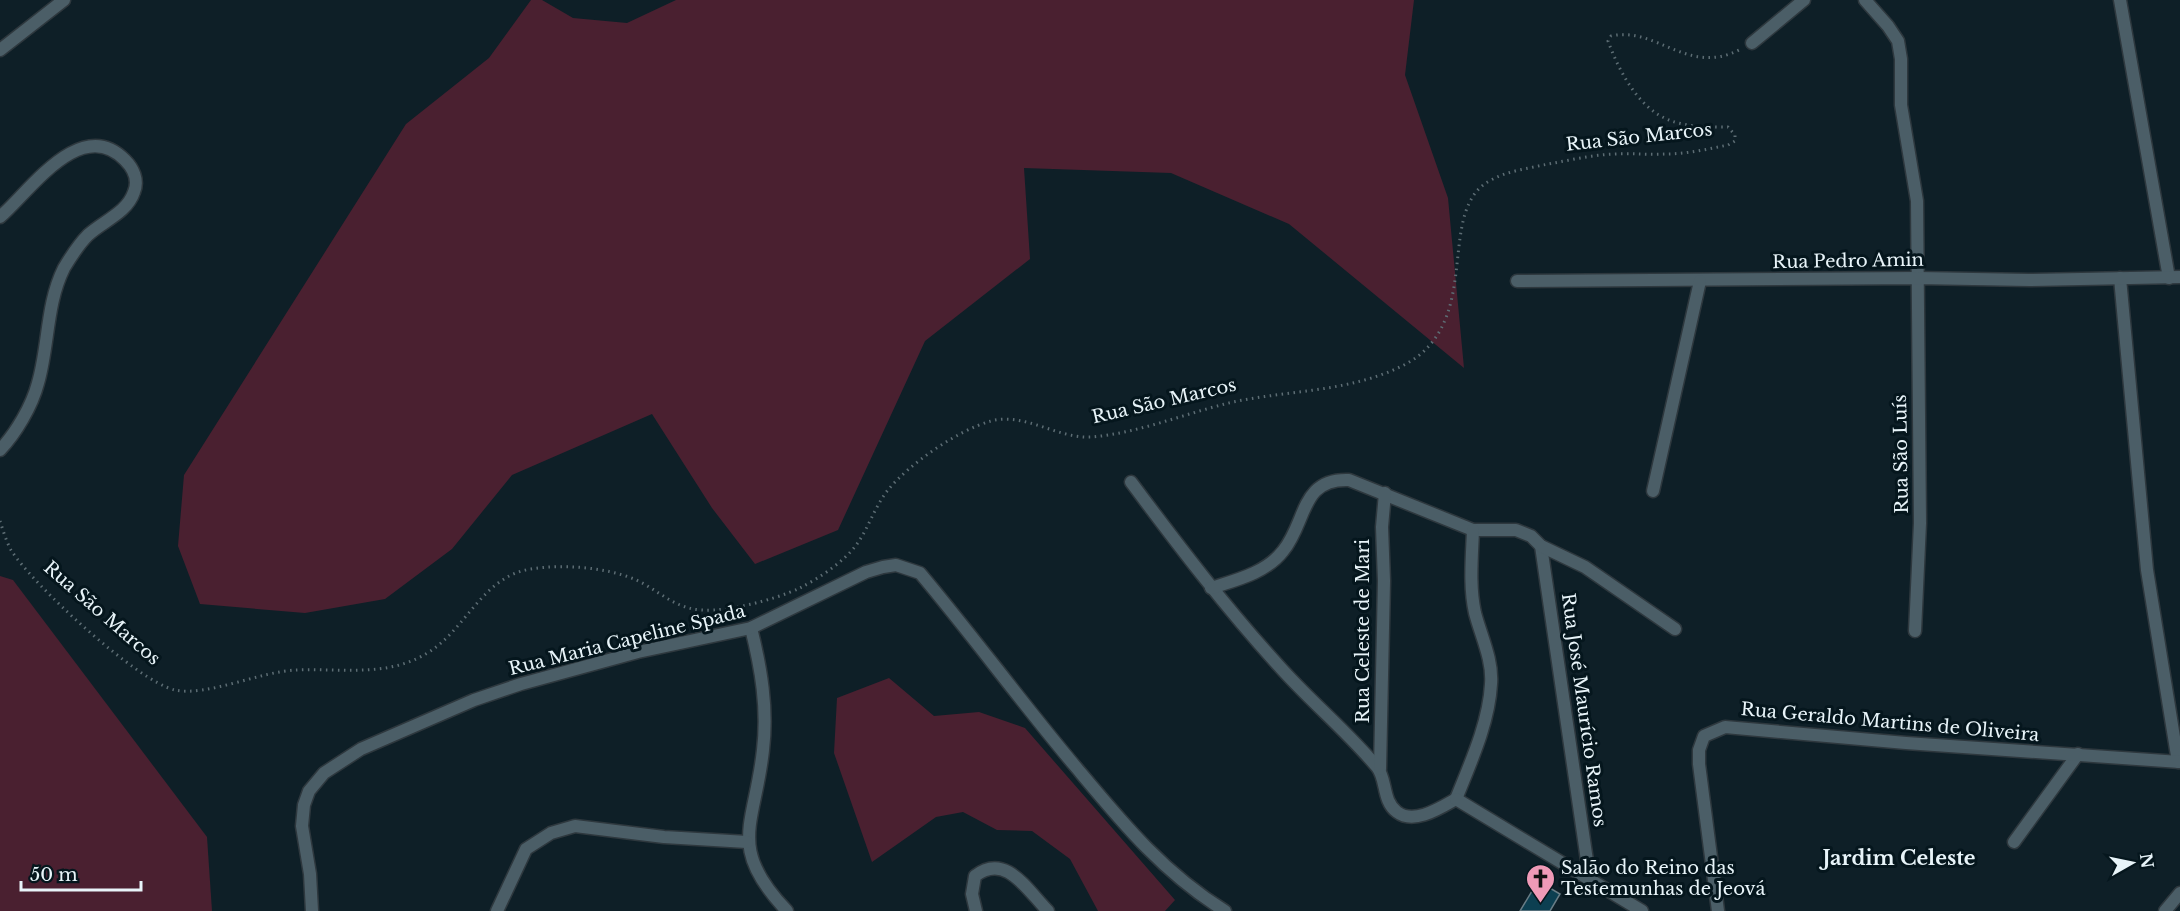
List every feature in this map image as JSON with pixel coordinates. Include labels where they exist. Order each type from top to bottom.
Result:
[{"type":"street","points":[[0,50],[64,0]]},
{"type":"street","points":[[1752,43],[1804,0]]},
{"type":"street","name":"Rua São Luís","points":[[1865,0],[1898,41],[1901,59],[1901,105],[1917,201],[1920,523],[1915,631]]},
{"type":"street","points":[[2120,0],[2174,278]]},
{"type":"street","points":[[0,217],[68,153],[84,147],[104,147],[119,154],[131,166],[135,178],[135,191],[129,204],[87,236],[64,268],[51,306],[38,384],[18,426],[0,450]]},
{"type":"street","points":[[2120,278],[2147,570],[2179,762]]},
{"type":"street","name":"Rua Pedro Amin","points":[[1517,281],[2174,278]]},
{"type":"street","points":[[1653,491],[1700,281]]},
{"type":"street","points":[[1211,588],[1267,566],[1283,551],[1293,536],[1307,501],[1317,488],[1334,479],[1349,480],[1473,530],[1516,530],[1531,536],[1541,546],[1585,567],[1675,629]]},
{"type":"street","points":[[1131,482],[1211,588],[1280,668],[1380,769],[1389,801],[1397,812],[1410,816],[1424,814],[1456,799],[1486,711],[1491,684],[1488,656],[1475,612],[1471,587],[1473,530]]},
{"type":"street","name":"Rua Celeste de Mari","points":[[1380,769],[1384,581],[1382,527],[1385,493]]},
{"type":"street","name":"Rua José Maurício Ramos","points":[[1541,546],[1590,881]]},
{"type":"street","name":"Rua Maria Capeline Spada","points":[[312,911],[310,874],[302,826],[304,805],[309,791],[324,774],[361,749],[474,700],[578,668],[751,628],[858,576],[896,565],[920,573],[1120,820],[1168,871],[1224,911]]},
{"type":"street","points":[[751,628],[765,699],[764,750],[747,842],[755,871],[787,911]]},
{"type":"street","name":"Rua Geraldo Martins de Oliveira","points":[[1718,911],[1699,764],[1699,750],[1704,736],[1712,730],[1725,727],[1754,728],[1906,743],[2179,762]]},
{"type":"street","points":[[2014,842],[2078,754]]},
{"type":"street","points":[[1456,799],[1642,911]]},
{"type":"street","points":[[497,911],[526,849],[551,833],[575,826],[747,842]]},
{"type":"street","points":[[976,911],[972,894],[975,876],[986,867],[997,866],[1010,872],[1048,911]]},
{"type":"street","points":[[2164,911],[2180,893]]},
{"type":"path","name":"Rua São Marcos","points":[[0,521],[9,547],[38,585],[149,679],[177,691],[204,689],[293,670],[356,672],[382,669],[409,662],[430,652],[452,632],[490,588],[507,575],[529,569],[597,570],[631,578],[684,607],[701,610],[722,610],[765,599],[799,588],[838,563],[857,545],[885,493],[900,477],[933,452],[996,419],[1016,420],[1061,435],[1089,437],[1239,401],[1372,379],[1410,362],[1429,348],[1442,328],[1456,288],[1463,212],[1476,189],[1493,178],[1523,169],[1582,158],[1613,153],[1671,154],[1720,147],[1735,141],[1735,135],[1728,128],[1669,121],[1651,110],[1622,72],[1608,41],[1611,36],[1623,33],[1651,40],[1677,52],[1702,58],[1726,56],[1752,43]]},
{"type":"shaded area","points":[[531,0],[542,0],[573,18],[627,23],[676,0],[1414,0],[1405,75],[1448,198],[1464,368],[1289,224],[1171,173],[1024,168],[1030,259],[925,341],[838,530],[755,564],[712,508],[652,414],[512,475],[452,549],[385,599],[305,613],[200,604],[178,546],[184,475],[406,124],[489,58]]},
{"type":"shaded area","points":[[0,576],[13,580],[207,837],[212,911],[0,911]]},
{"type":"shaded area","points":[[889,678],[934,716],[979,712],[1025,728],[1175,900],[1165,911],[1098,911],[1070,859],[1032,831],[997,830],[963,812],[936,817],[872,862],[834,753],[837,698]]},
{"type":"building","name":"Salão do Reino das Testemunhas de Jeová","points":[[1538,881],[1560,894],[1550,911],[1520,911]]},
{"type":"place","name":"Salão do Reino das Testemunhas de Jeová","points":[[1540,904]]},
{"type":"district","name":"Jardim Celeste","points":[[1899,858]]}]
